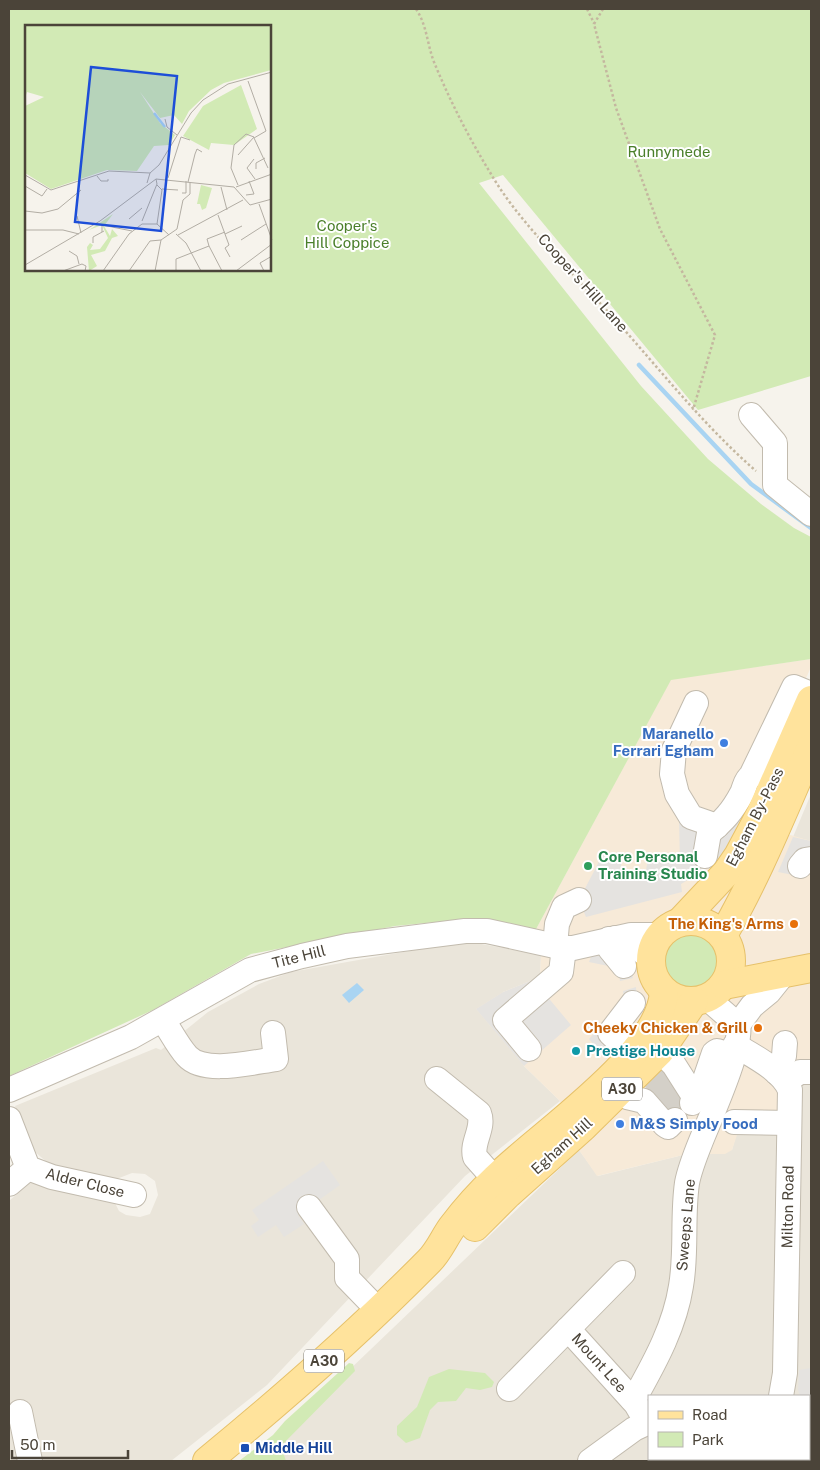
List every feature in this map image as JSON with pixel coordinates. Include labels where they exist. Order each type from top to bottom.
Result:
[{"type":"main road","name":"Egham By-Pass","points":[[664,938],[731,867],[757,789],[811,700]]},
{"type":"main road","name":"Egham By-Pass","points":[[726,942],[811,748]]},
{"type":"main road","points":[[711,994],[731,965],[726,942],[717,929],[701,921],[664,938],[653,975],[664,991],[677,998],[711,994],[785,972],[811,968]]},
{"type":"main road","points":[[726,942],[748,955],[785,972]]},
{"type":"main road","name":"Egham Hill","points":[[207,1461],[341,1346],[435,1254],[475,1226],[501,1187],[633,1055],[654,1025],[664,1000],[664,991]]},
{"type":"main road","name":"Egham Hill","points":[[501,1187],[583,1127],[653,1105],[660,1051],[711,994]]},
{"type":"street","points":[[751,415],[775,443],[774,486],[811,514]]},
{"type":"street","points":[[705,856],[708,833],[722,824],[729,814],[757,789],[794,687],[811,694]]},
{"type":"street","points":[[696,703],[674,750],[672,774],[677,794],[691,817],[717,826]]},
{"type":"street","points":[[529,1049],[505,1020],[561,972],[556,924],[564,907],[579,900]]},
{"type":"street","name":"Tite Hill","points":[[9,1090],[86,1057],[163,1020],[215,988],[250,970],[347,946],[466,931],[487,931],[559,947],[612,939]]},
{"type":"street","points":[[624,966],[610,949],[612,939],[632,945],[664,938]]},
{"type":"street","name":"Sweeps Lane","points":[[632,1399],[637,1394],[650,1370],[669,1329],[681,1286],[687,1182],[735,1036],[752,1006],[769,992],[785,972]]},
{"type":"street","points":[[711,994],[731,1010],[735,1036],[782,1077]]},
{"type":"street","points":[[633,1003],[610,1033],[633,1055]]},
{"type":"street","points":[[163,1020],[188,1058],[206,1066],[223,1066],[281,1057],[273,1033]]},
{"type":"street","points":[[660,1051],[683,1087],[702,1088],[714,1053],[735,1036]]},
{"type":"street","points":[[782,1077],[785,1043]]},
{"type":"street","points":[[782,1077],[800,1072],[811,1072]]},
{"type":"street","name":"Milton Road","points":[[781,1395],[785,1372],[790,1090],[782,1077]]},
{"type":"street","points":[[437,1079],[479,1113],[481,1122],[474,1142],[474,1153],[477,1162],[501,1187]]},
{"type":"street","name":"Alder Close","points":[[9,1120],[28,1168],[52,1177],[134,1195]]},
{"type":"street","points":[[734,1122],[789,1123]]},
{"type":"street","points":[[9,1184],[28,1168]]},
{"type":"street","points":[[309,1208],[347,1259],[347,1278],[378,1310]]},
{"type":"street","name":"Mount Lee","points":[[509,1389],[623,1273]]},
{"type":"street","name":"Mount Lee","points":[[568,1329],[632,1399],[648,1422]]},
{"type":"street","points":[[20,1412],[30,1461]]},
{"type":"street","points":[[590,1461],[634,1428],[648,1422]]},
{"type":"path","name":"Cooper's Hill Lane","points":[[416,9],[421,16],[433,60],[454,110],[492,176],[517,211],[628,334],[693,410],[726,444],[774,486]]},
{"type":"path","points":[[587,9],[594,24],[616,108],[660,229],[715,335],[693,410]]},
{"type":"path","points":[[594,24],[603,9]]},
{"type":"shaded area","points":[[811,659],[811,667],[742,821],[811,841],[811,1068],[778,1090],[777,1135],[737,1135],[732,1150],[725,1154],[687,1154],[597,1176],[579,1150],[560,1101],[524,1066],[476,1009],[503,992],[540,977],[541,955],[535,931],[671,679]]},
{"type":"shaded area","points":[[811,794],[811,841],[793,837]]},
{"type":"shaded area","points":[[752,795],[720,861],[681,884],[682,892],[586,917],[579,900],[603,854],[622,861],[620,870],[646,870],[649,854],[679,856],[680,866],[679,817],[723,810]]},
{"type":"shaded area","points":[[793,837],[811,841],[811,873],[803,877],[778,872]]},
{"type":"shaded area","points":[[465,941],[541,955],[540,977],[503,992],[524,1066],[560,1101],[465,1176],[267,1385],[171,1461],[9,1461],[9,1201],[32,1181],[114,1201],[119,1211],[126,1215],[140,1217],[150,1214],[158,1195],[155,1181],[145,1174],[132,1173],[114,1180],[49,1164],[34,1151],[15,1106],[156,1048],[161,1050],[208,1012],[259,984],[291,972]]},
{"type":"shaded area","points":[[593,952],[625,958],[633,978],[620,981],[618,968],[589,962]]},
{"type":"shaded area","points":[[540,977],[541,989],[571,1025],[524,1066],[476,1009],[503,992]]},
{"type":"shaded area","points":[[636,987],[637,1002],[619,1040],[603,1055],[589,1039],[600,1027],[607,1025],[624,998],[623,991]]},
{"type":"shaded area","points":[[811,1068],[811,1461],[241,1461],[299,1418],[579,1150],[598,1176],[687,1154],[732,1150],[736,1135],[778,1090]]},
{"type":"shaded area","points":[[323,1161],[340,1185],[298,1215],[304,1224],[284,1237],[276,1225],[258,1237],[251,1226],[259,1220],[252,1210]]},
{"type":"shaded area","points":[[811,1368],[811,1406],[810,1395],[800,1395],[798,1390],[799,1370]]},
{"type":"green space","points":[[9,9],[811,9],[811,376],[698,410],[503,175],[479,183],[641,386],[708,459],[761,504],[794,528],[811,537],[811,659],[671,680],[535,931],[477,918],[395,926],[251,954],[153,1010],[9,1076]]},
{"type":"green space","points":[[686,934],[696,934],[706,938],[714,946],[718,961],[714,976],[706,984],[696,988],[686,988],[676,984],[668,976],[664,966],[664,956],[668,946],[676,938]]},
{"type":"green space","points":[[349,1363],[353,1364],[355,1371],[281,1446],[286,1461],[239,1461],[273,1435],[285,1421]]},
{"type":"green space","points":[[449,1369],[485,1373],[494,1382],[492,1387],[480,1390],[466,1388],[456,1401],[438,1402],[430,1410],[420,1438],[406,1443],[397,1435],[397,1426],[417,1407],[429,1377]]},
{"type":"water","points":[[357,983],[364,990],[349,1003],[342,995]]},
{"type":"waterway","points":[[639,365],[751,484],[811,528]]},
{"type":"tunnel","points":[[651,1093],[668,1077]]},
{"type":"tunnel","points":[[666,1110],[685,1094]]},
{"type":"place","name":"Maranello Ferrari Egham","points":[[724,743]]},
{"type":"place","name":"Core Personal Training Studio","points":[[588,866]]},
{"type":"place","name":"The King's Arms","points":[[794,924]]},
{"type":"place","name":"Cheeky Chicken & Grill","points":[[758,1028]]},
{"type":"place","name":"Prestige House","points":[[576,1051]]},
{"type":"place","name":"M&S Simply Food","points":[[620,1124]]},
{"type":"place","name":"Middle Hill","points":[[245,1448]]},
{"type":"park label","name":"Runnymede","points":[[669,152]]},
{"type":"park label","name":"Cooper's Hill Coppice","points":[[347,234]]}]
